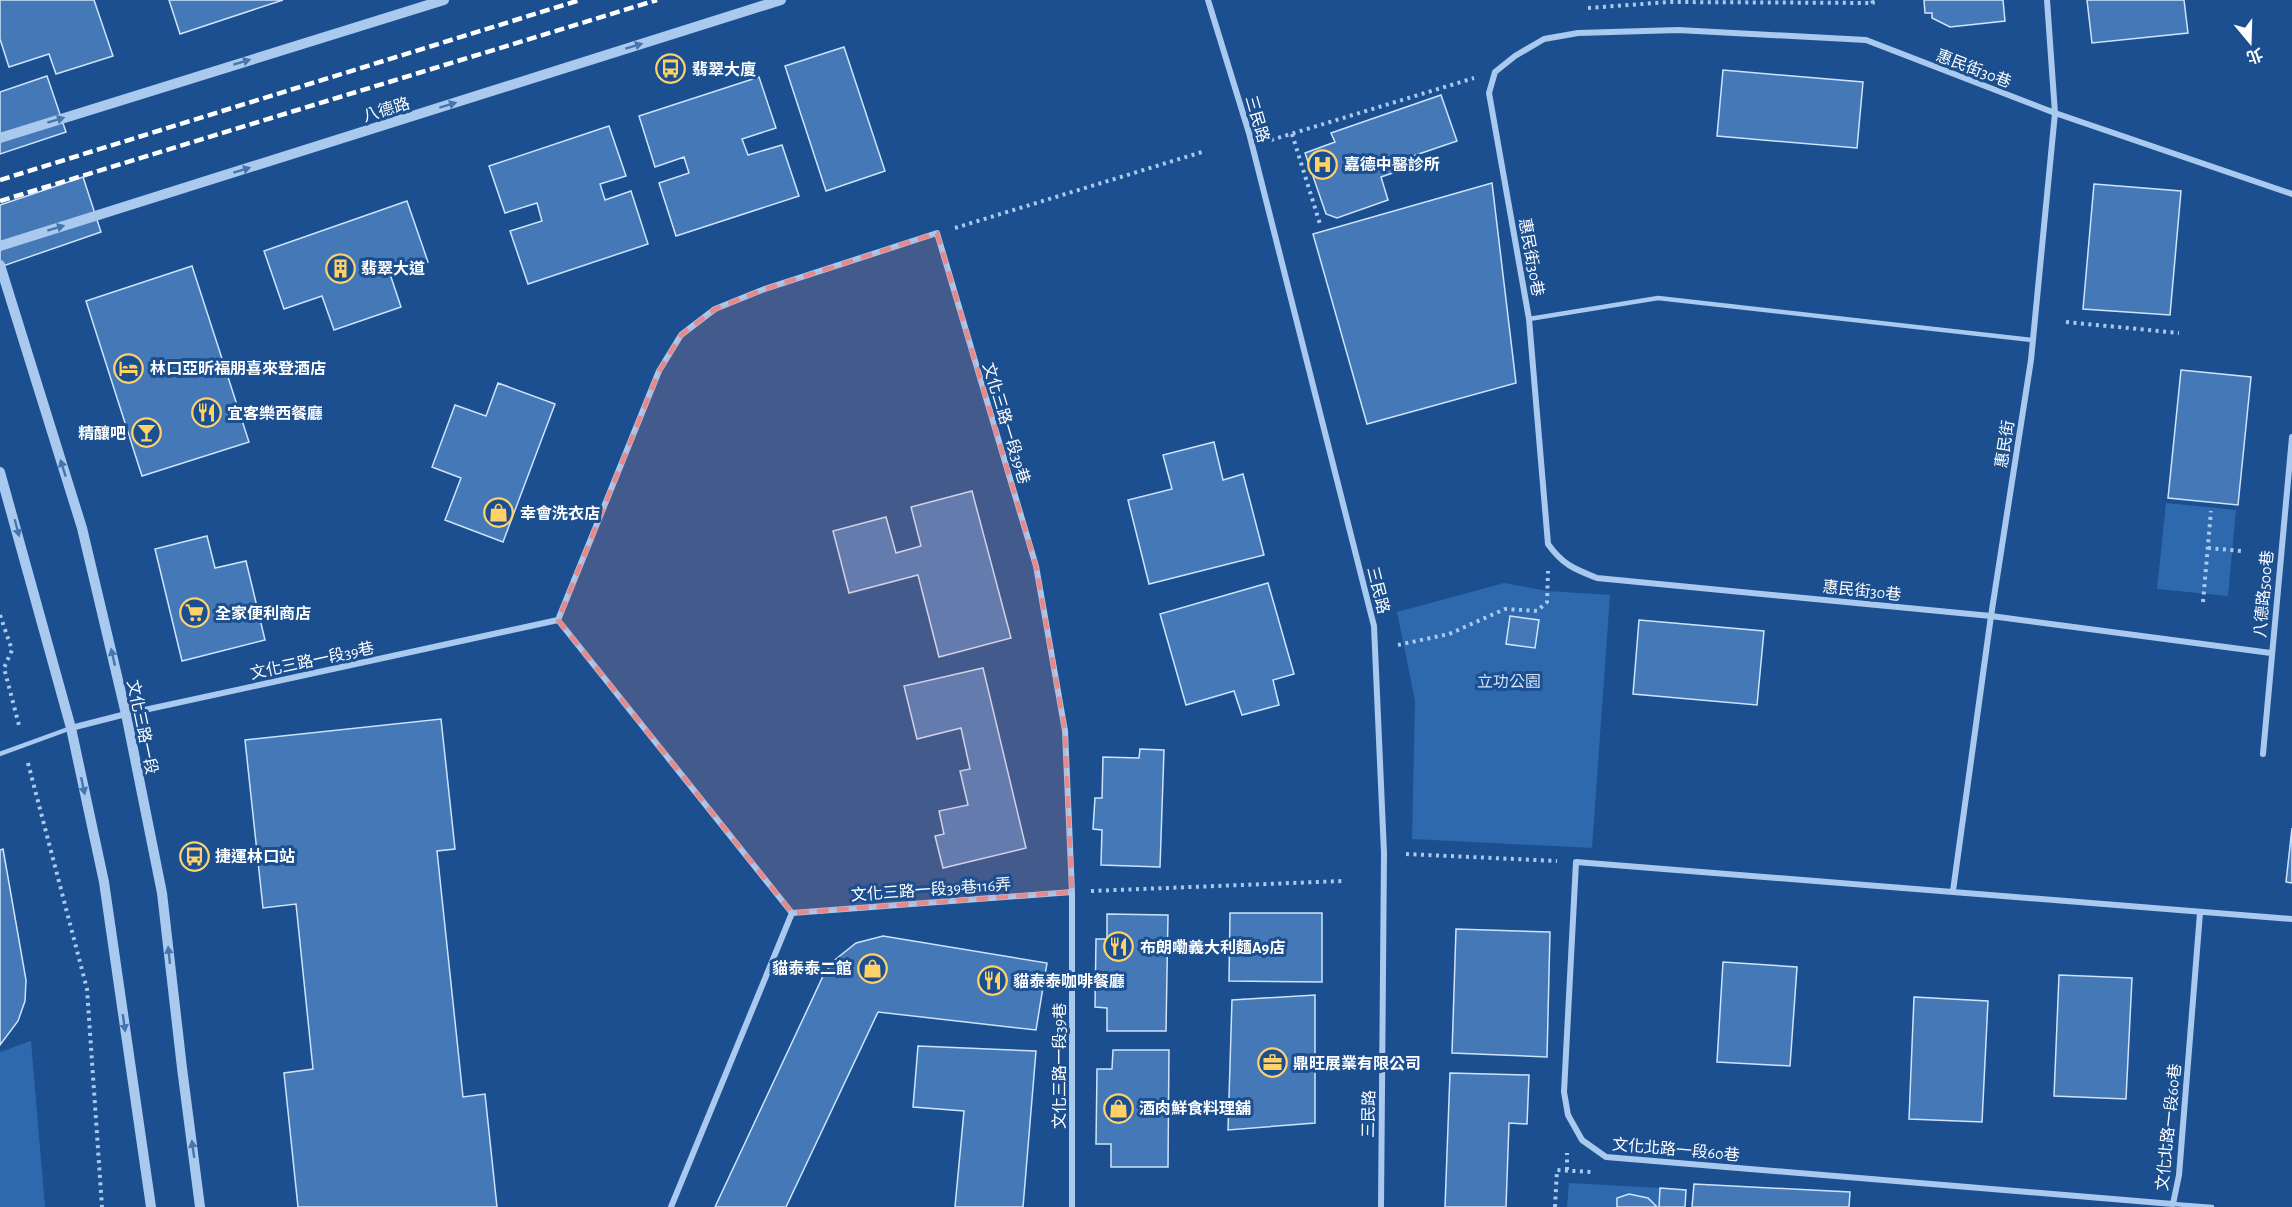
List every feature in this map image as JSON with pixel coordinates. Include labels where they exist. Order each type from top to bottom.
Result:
[{"type":"street","points":[[0,138],[444,0]]},
{"type":"street","name":"八德路","points":[[0,246],[781,0]]},
{"type":"street","name":"三民路","points":[[1208,0],[1249,132],[1374,626],[1384,853],[1381,1207]]},
{"type":"street","name":"惠民街","points":[[1953,891],[2032,340],[2055,113],[2047,0]]},
{"type":"street","name":"惠民街30巷","points":[[2271,653],[1991,616],[1597,578],[1574,569],[1558,559],[1548,544],[1529,319],[1489,93],[1495,72],[1515,56],[1544,39],[1578,33],[1678,30],[1866,40],[2055,113],[2292,194]]},
{"type":"street","points":[[671,1207],[792,914],[558,620],[659,371],[681,335],[715,309],[762,290],[937,233]]},
{"type":"street","name":"文化三路一段39巷","points":[[937,233],[1036,566],[1065,731],[1072,892],[1072,1207]]},
{"type":"street","name":"文化三路一段","points":[[0,265],[82,528],[126,714],[162,893],[200,1207]]},
{"type":"street","name":"八德路500巷","points":[[2263,754],[2292,437]]},
{"type":"street","points":[[0,472],[71,728],[104,882],[151,1207]]},
{"type":"street","name":"文化三路一段39巷","points":[[71,728],[558,620]]},
{"type":"street","points":[[1576,862],[2292,919]]},
{"type":"street","name":"文化北路一段60巷","points":[[1576,862],[1564,1092],[1568,1115],[1582,1140],[1606,1157],[2173,1204],[2179,1175],[2200,913]]},
{"type":"street","name":"文化三路一段39巷116弄","points":[[792,914],[1072,892]]},
{"type":"lane","points":[[1529,319],[1658,298],[2032,340]]},
{"type":"lane","points":[[0,754],[71,728]]},
{"type":"lane","points":[[2173,1204],[2212,1207]]},
{"type":"path","points":[[1588,8],[1669,2],[1873,3],[1872,0]]},
{"type":"path","points":[[1271,140],[1495,72]]},
{"type":"path","points":[[1292,134],[1320,224]]},
{"type":"path","points":[[937,233],[1202,152]]},
{"type":"path","points":[[2066,322],[2179,333]]},
{"type":"path","points":[[2204,602],[2211,511]]},
{"type":"path","points":[[1398,645],[1449,633],[1506,609],[1537,611],[1547,602],[1548,544]]},
{"type":"path","points":[[2208,548],[2242,551]]},
{"type":"path","points":[[0,615],[12,650],[4,668],[87,989],[102,1207]]},
{"type":"path","points":[[1406,854],[1576,862]]},
{"type":"path","points":[[1072,892],[1342,881]]},
{"type":"highlighted area","points":[[937,233],[1036,566],[1065,731],[1072,892],[792,913],[558,620],[659,371],[681,335],[715,309],[762,290]]},
{"type":"green space","points":[[2166,503],[2236,510],[2228,596],[2157,589]]},
{"type":"green space","name":"立功公園","points":[[1504,583],[1548,591],[1610,595],[1592,848],[1412,839],[1415,701],[1397,612]]},
{"type":"green space","points":[[31,1041],[45,1207],[0,1207],[0,1052]]},
{"type":"green space","points":[[1569,1183],[1660,1188],[1659,1207],[1567,1207]]},
{"type":"building","points":[[0,0],[94,0],[113,56],[56,74],[49,54],[9,67],[0,39]]},
{"type":"building","points":[[169,0],[283,0],[180,34]]},
{"type":"building","points":[[1924,0],[2003,0],[2005,21],[1950,27],[1932,18],[1932,13],[1925,13]]},
{"type":"building","points":[[2087,0],[2184,0],[2188,33],[2092,43]]},
{"type":"building","points":[[844,47],[885,171],[826,191],[785,66]]},
{"type":"building","points":[[1723,70],[1863,82],[1857,148],[1717,136]]},
{"type":"building","points":[[47,76],[66,132],[0,154],[0,92]]},
{"type":"building","points":[[759,77],[776,128],[742,139],[748,155],[782,145],[799,196],[676,236],[659,183],[689,173],[684,157],[655,167],[639,116]]},
{"type":"building","points":[[1441,95],[1457,141],[1407,158],[1410,167],[1381,177],[1388,200],[1337,218],[1326,214],[1305,153],[1335,142],[1331,133]]},
{"type":"building","points":[[609,126],[626,176],[600,184],[605,200],[631,191],[648,244],[528,284],[510,231],[542,221],[537,203],[505,213],[489,166]]},
{"type":"building","points":[[83,177],[101,232],[0,267],[0,205]]},
{"type":"building","points":[[1492,183],[1516,383],[1367,424],[1313,234]]},
{"type":"building","points":[[2094,184],[2181,191],[2170,315],[2083,309]]},
{"type":"building","name":"翡翠大道","points":[[407,201],[428,262],[390,274],[401,307],[334,330],[322,296],[284,309],[264,251]]},
{"type":"building","points":[[192,266],[249,442],[142,476],[86,301]]},
{"type":"building","points":[[2181,370],[2251,377],[2238,505],[2168,498]]},
{"type":"building","points":[[498,383],[555,404],[503,542],[445,520],[461,478],[432,467],[455,405],[486,416]]},
{"type":"building","points":[[1214,442],[1223,480],[1243,474],[1264,555],[1149,584],[1128,500],[1172,489],[1163,455]]},
{"type":"building","points":[[972,491],[1011,638],[939,657],[918,575],[849,593],[833,531],[886,517],[896,553],[921,546],[911,507]]},
{"type":"building","points":[[207,536],[215,568],[246,561],[265,640],[182,661],[155,549]]},
{"type":"building","points":[[1268,583],[1294,674],[1273,680],[1279,705],[1242,715],[1234,691],[1186,705],[1160,614]]},
{"type":"building","points":[[1510,616],[1539,620],[1535,648],[1506,644]]},
{"type":"building","points":[[1639,620],[1764,631],[1757,705],[1633,694]]},
{"type":"building","points":[[983,668],[1026,848],[943,868],[935,836],[944,834],[939,811],[968,805],[960,771],[970,769],[961,728],[917,739],[904,686]]},
{"type":"building","points":[[441,719],[455,849],[437,851],[463,1097],[485,1094],[497,1207],[298,1207],[284,1073],[313,1069],[296,904],[263,908],[245,740]]},
{"type":"building","points":[[1140,749],[1164,750],[1160,867],[1101,865],[1102,830],[1093,829],[1095,798],[1102,798],[1103,757],[1139,758]]},
{"type":"building","points":[[2292,828],[2292,883],[2286,882]]},
{"type":"building","points":[[3,849],[26,980],[25,1001],[18,1021],[0,1045],[0,850]]},
{"type":"building","points":[[1230,913],[1322,913],[1322,982],[1229,981]]},
{"type":"building","points":[[1107,914],[1168,915],[1166,1031],[1107,1031],[1107,1008],[1095,1007],[1096,939],[1107,939]]},
{"type":"building","points":[[1456,929],[1550,932],[1547,1057],[1452,1053]]},
{"type":"building","points":[[883,936],[1047,963],[1036,1030],[878,1012],[786,1207],[715,1207],[824,974],[836,959],[856,943]]},
{"type":"building","points":[[1723,962],[1797,967],[1790,1066],[1717,1062]]},
{"type":"building","points":[[2059,975],[2132,978],[2126,1099],[2054,1096]]},
{"type":"building","points":[[1315,995],[1315,1123],[1228,1130],[1232,1000]]},
{"type":"building","points":[[1914,997],[1988,1001],[1982,1122],[1909,1119]]},
{"type":"building","points":[[918,1046],[1036,1051],[1023,1207],[955,1207],[964,1111],[913,1107]]},
{"type":"building","points":[[1113,1050],[1169,1050],[1168,1167],[1111,1167],[1111,1144],[1096,1144],[1097,1069],[1112,1069]]},
{"type":"building","points":[[1450,1073],[1529,1075],[1527,1124],[1509,1123],[1506,1207],[1445,1207]]},
{"type":"building","points":[[1694,1184],[1850,1192],[1849,1207],[1692,1207]]},
{"type":"building","points":[[1660,1188],[1686,1190],[1685,1207],[1659,1207]]},
{"type":"building","points":[[1629,1194],[1648,1198],[1657,1207],[1617,1207],[1617,1198]]},
{"type":"railway","points":[[0,180],[580,0]]},
{"type":"railway","points":[[0,201],[657,0]]},
{"type":"place","name":"翡翠大廈","points":[[671,69]]},
{"type":"place","name":"嘉德中醫診所","points":[[1323,164]]},
{"type":"place","name":"翡翠大道","points":[[340,268]]},
{"type":"place","name":"林口亞昕福朋喜來登酒店","points":[[129,368]]},
{"type":"place","name":"宜客樂西餐廳","points":[[206,413]]},
{"type":"place","name":"精釀吧","points":[[147,433]]},
{"type":"place","name":"幸會洗衣店","points":[[499,513]]},
{"type":"place","name":"全家便利商店","points":[[194,613]]},
{"type":"place","name":"捷運林口站","points":[[194,856]]},
{"type":"place","name":"布朗嘞義大利麵A9店","points":[[1119,947]]},
{"type":"place","name":"貓泰泰二館","points":[[873,968]]},
{"type":"place","name":"貓泰泰咖啡餐廳","points":[[992,981]]},
{"type":"place","name":"鼎旺展業有限公司","points":[[1272,1063]]},
{"type":"place","name":"酒肉鮮食料理舖","points":[[1118,1108]]}]
